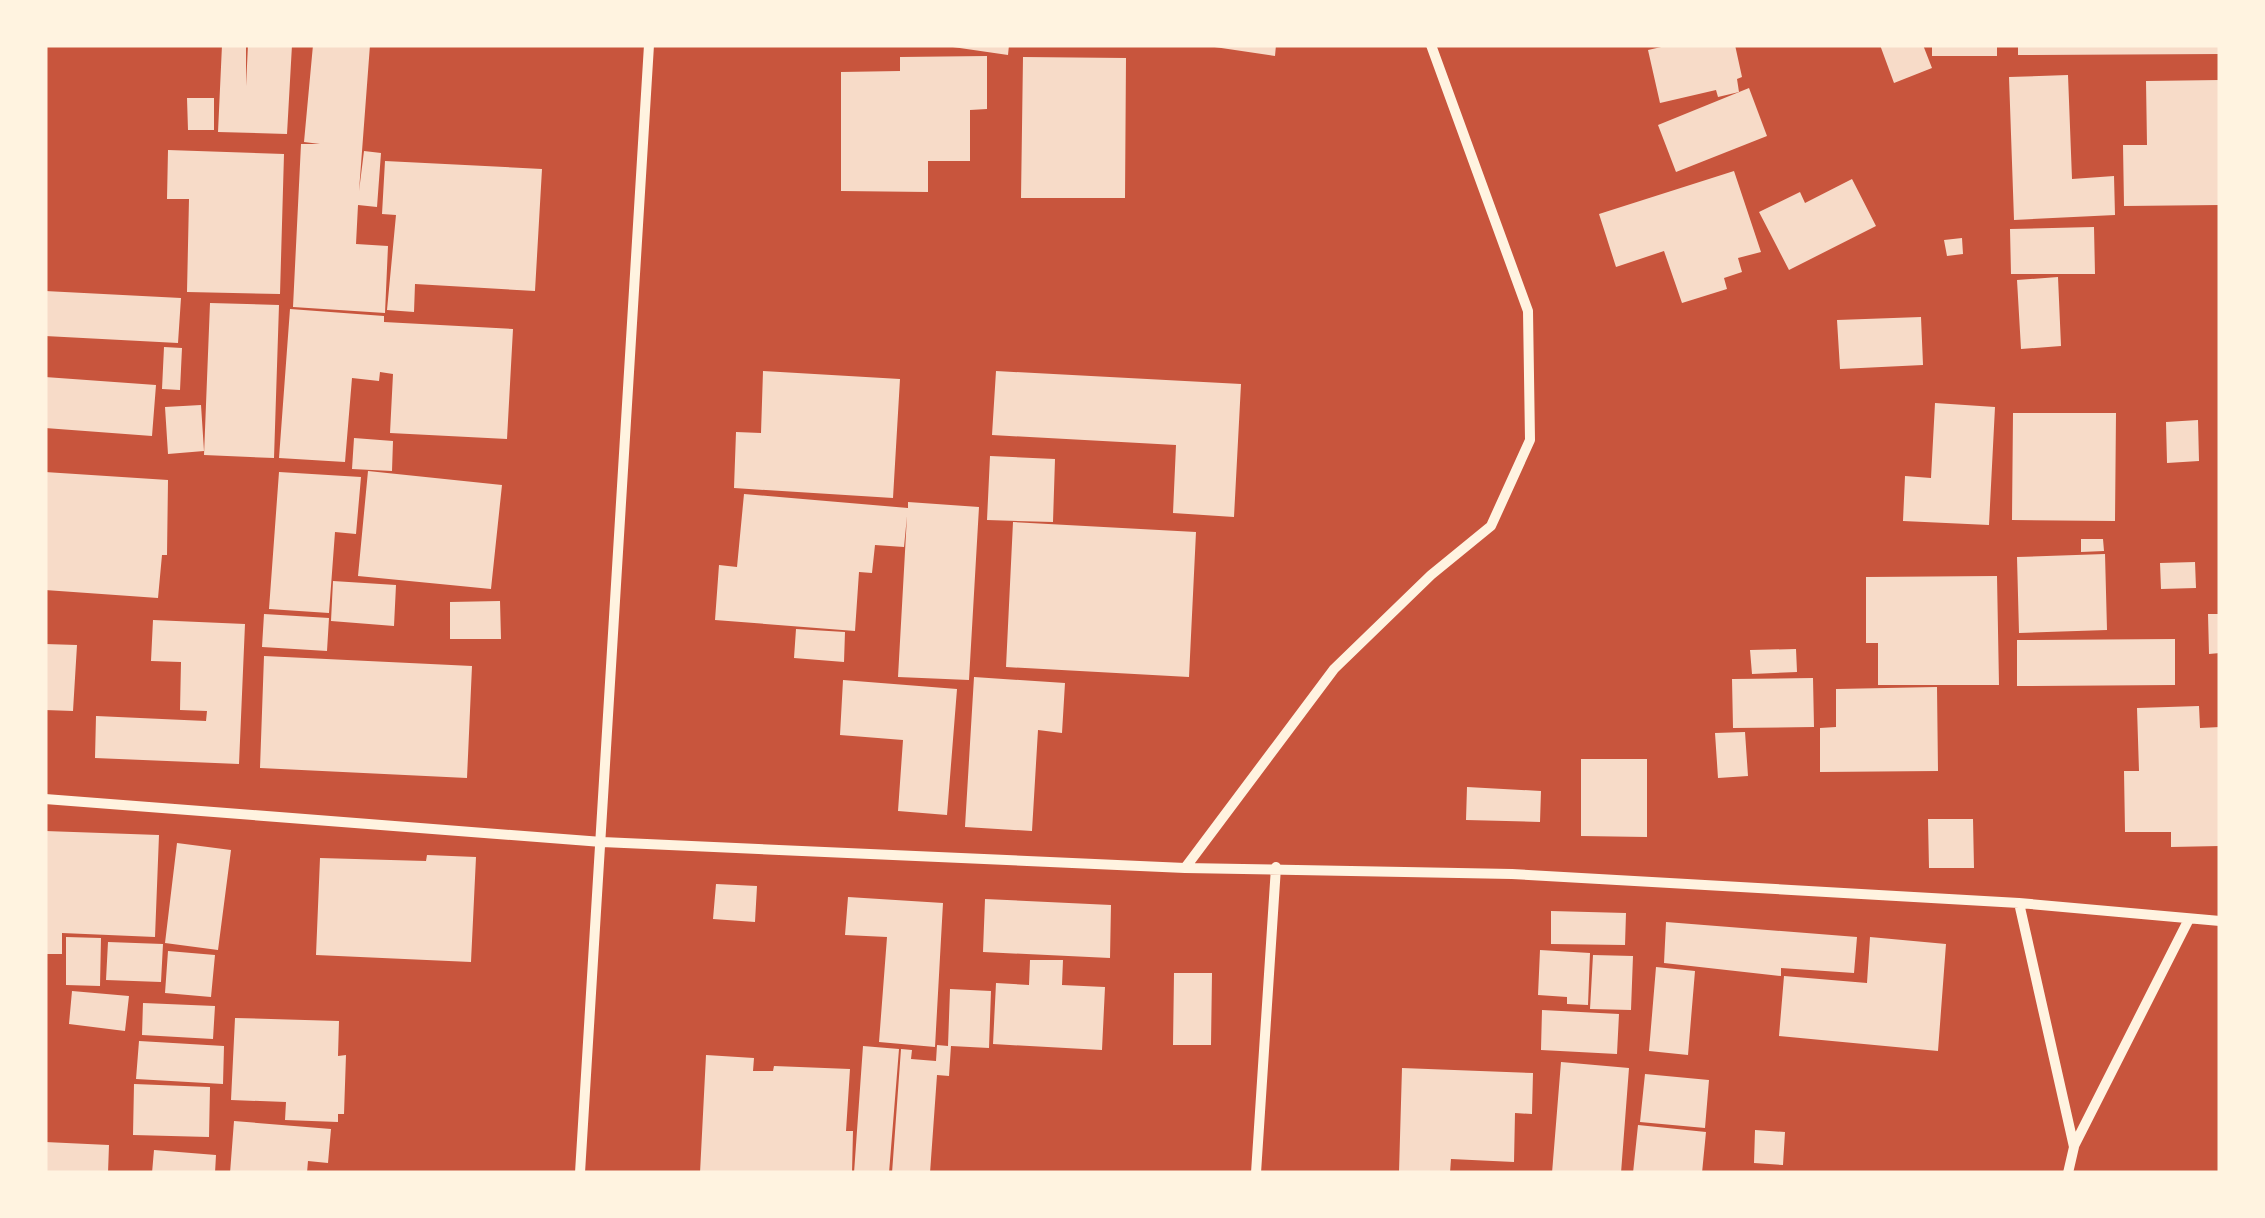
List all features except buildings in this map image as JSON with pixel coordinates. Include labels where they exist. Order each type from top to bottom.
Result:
[{"type":"street","points":[[580,1173],[649,45]]},
{"type":"street","points":[[1185,868],[1334,669],[1431,575],[1491,526],[1530,440],[1528,311],[1431,45]]},
{"type":"street","points":[[45,799],[602,842],[1185,868],[1512,874],[2019,903],[2220,921]]},
{"type":"street","points":[[1256,1173],[1276,867]]},
{"type":"street","points":[[2019,903],[2074,1146]]},
{"type":"street","points":[[2068,1173],[2074,1146],[2189,920]]}]
